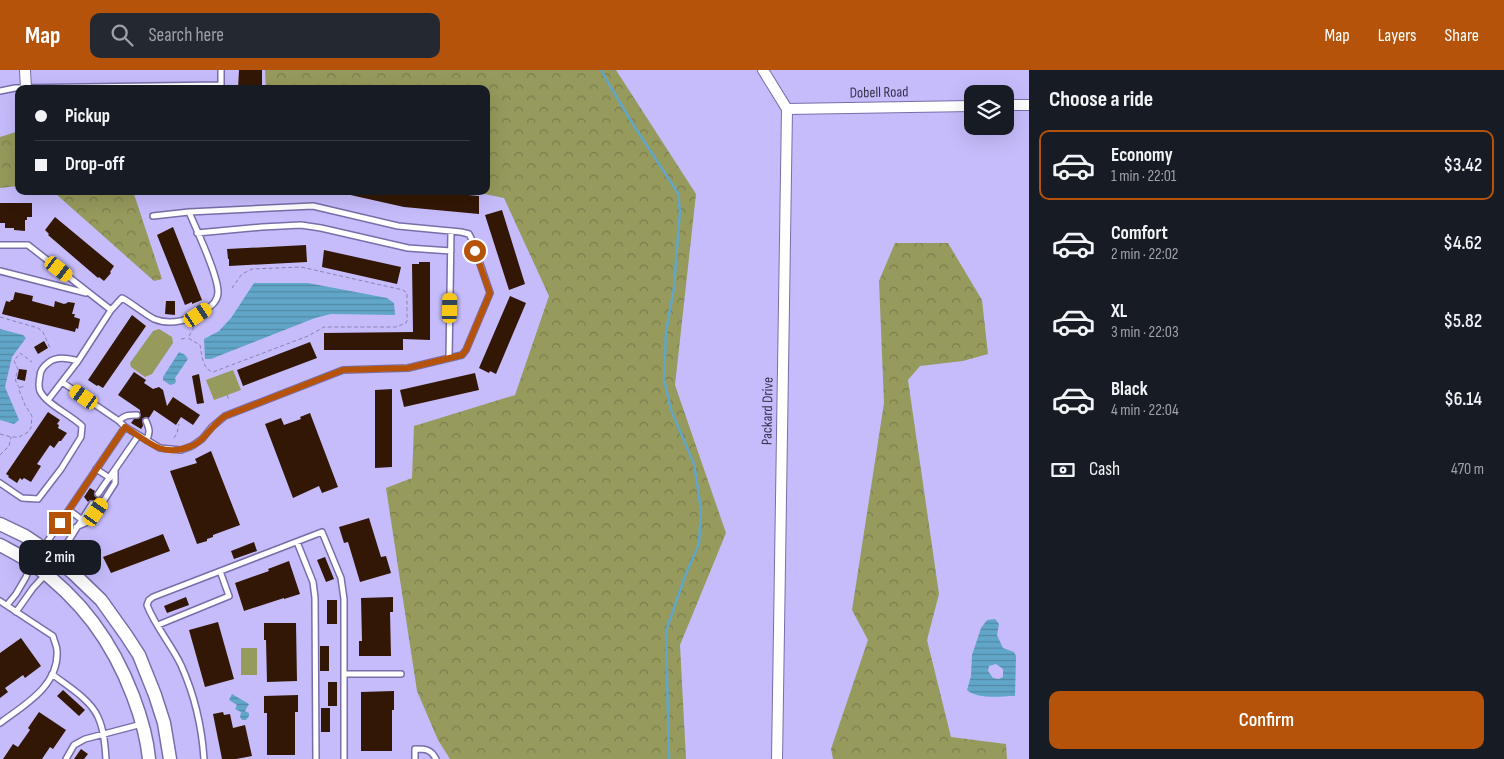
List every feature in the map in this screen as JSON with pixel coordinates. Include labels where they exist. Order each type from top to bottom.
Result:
[{"type":"street","points":[[25,70],[26,85]]},
{"type":"street","points":[[763,70],[787,109]]},
{"type":"street","points":[[1014,105],[1029,105]]},
{"type":"street","name":"Dobell Road","points":[[787,109],[964,106]]},
{"type":"street","name":"Packard Drive","points":[[777,759],[787,109]]},
{"type":"street","points":[[0,524],[25,536],[43,548],[74,573],[101,600],[126,635],[148,677],[164,723],[170,759]]},
{"type":"street","points":[[0,545],[31,562],[46,574],[64,590],[103,635],[125,675],[143,724],[149,759]]},
{"type":"street","points":[[31,562],[43,548]]},
{"type":"street","points":[[46,574],[57,559]]},
{"type":"lane","points":[[221,70],[221,85]]},
{"type":"lane","points":[[0,91],[15,88]]},
{"type":"lane","points":[[62,382],[138,436],[160,448],[181,450],[192,446],[202,439],[225,416],[343,370],[408,368],[462,355],[466,350],[490,293],[468,234],[398,226],[313,206],[189,212],[153,216]]},
{"type":"lane","points":[[48,400],[78,361],[111,310],[122,298],[154,319],[166,322],[185,320],[198,315],[217,299],[218,290],[212,268],[189,212]]},
{"type":"lane","points":[[198,233],[262,226],[301,225],[408,248],[450,251]]},
{"type":"lane","points":[[449,358],[451,231]]},
{"type":"lane","points":[[0,245],[28,245],[111,310]]},
{"type":"lane","points":[[0,272],[89,293]]},
{"type":"lane","points":[[0,483],[22,498],[38,499],[61,469],[81,437],[82,426],[76,419],[48,400],[41,392],[39,386],[40,372],[48,362],[59,359],[78,361]]},
{"type":"lane","points":[[119,421],[127,415],[137,414]]},
{"type":"lane","points":[[146,421],[149,436],[146,440]]},
{"type":"lane","points":[[43,548],[125,427]]},
{"type":"lane","points":[[98,494],[138,436]]},
{"type":"lane","points":[[96,469],[110,478]]},
{"type":"lane","points":[[76,527],[90,521],[103,502],[115,483],[115,470]]},
{"type":"lane","points":[[57,559],[92,504]]},
{"type":"lane","points":[[69,510],[81,519]]},
{"type":"lane","points":[[204,759],[200,727],[187,681],[181,666],[147,605],[153,597],[322,532],[341,578],[344,599],[344,759]]},
{"type":"lane","points":[[297,542],[313,582],[315,598],[316,759]]},
{"type":"lane","points":[[7,605],[26,577],[31,562]]},
{"type":"lane","points":[[158,625],[229,596],[220,571]]},
{"type":"lane","points":[[16,612],[33,588],[46,574]]},
{"type":"lane","points":[[0,601],[53,636],[57,651],[56,664],[49,681],[40,692],[0,723]]},
{"type":"lane","points":[[52,674],[89,704],[97,715],[104,734],[106,759]]},
{"type":"lane","points":[[344,674],[400,674]]},
{"type":"lane","points":[[66,759],[74,745],[85,738],[143,724]]},
{"type":"lane","points":[[415,759],[414,749],[426,749],[433,753],[436,759]]},
{"type":"path","points":[[181,339],[188,338],[200,345],[206,368],[211,372],[308,336],[324,327],[396,327],[402,326],[407,321],[407,293],[403,290],[301,267],[252,269],[242,274],[232,288]]},
{"type":"path","points":[[0,317],[38,328],[43,332],[50,348]]},
{"type":"path","points":[[188,338],[194,327]]},
{"type":"path","points":[[0,434],[20,437],[31,428],[31,412],[25,405],[20,388],[16,382],[15,375],[18,368],[14,361],[20,353],[32,362]]},
{"type":"path","points":[[218,370],[220,375]]},
{"type":"path","points":[[20,388],[26,386]]},
{"type":"path","points":[[227,395],[229,400]]},
{"type":"path","points":[[174,438],[179,424]]},
{"type":"path","points":[[0,455],[7,449],[11,437]]},
{"type":"green space","points":[[265,70],[616,70],[696,194],[675,385],[726,533],[680,645],[686,759],[450,759],[438,740],[417,691],[386,488],[412,478],[414,426],[515,395],[549,296],[504,198],[489,195],[490,85],[266,85]]},
{"type":"green space","points":[[15,132],[15,186],[0,188],[0,137]]},
{"type":"green space","points":[[57,195],[134,195],[162,279],[154,281]]},
{"type":"green space","points":[[895,243],[948,243],[982,300],[988,354],[963,361],[920,366],[908,380],[939,594],[927,640],[951,737],[1006,744],[1007,759],[833,759],[831,749],[868,640],[852,610],[884,403],[879,281]]},
{"type":"green space","points":[[159,329],[172,337],[173,343],[152,374],[145,377],[131,367],[130,363],[153,331]]},
{"type":"green space","points":[[233,370],[241,390],[214,400],[206,380]]},
{"type":"green space","points":[[241,648],[257,648],[257,675],[241,675]]},
{"type":"water","points":[[254,283],[308,283],[387,298],[394,303],[395,315],[331,314],[315,318],[211,359],[205,359],[204,339],[219,331],[231,318]]},
{"type":"water","points":[[0,329],[23,335],[26,338],[12,357],[5,387],[19,420],[14,424],[0,420]]},
{"type":"water","points":[[179,352],[188,359],[175,378],[176,382],[170,385],[163,380],[163,377]]},
{"type":"water","points":[[995,619],[999,624],[997,635],[1003,648],[1014,652],[1016,656],[1015,696],[984,696],[967,690],[971,676],[972,655],[981,628],[987,620]],"holes":[[[996,664],[1003,669],[1003,677],[999,679],[993,678],[988,671],[989,666]]]},
{"type":"water","points":[[232,694],[249,704],[245,711],[249,713],[246,720],[242,720],[240,717],[241,712],[235,709],[237,705],[229,700]]},
{"type":"building","points":[[239,70],[262,70],[262,85],[238,85]]},
{"type":"building","points":[[350,195],[479,196],[479,214],[404,207]]},
{"type":"building","points":[[0,203],[32,203],[32,217],[27,217],[27,220],[25,220],[25,231],[5,228],[5,223],[0,223]]},
{"type":"building","points":[[502,210],[525,284],[509,290],[485,215]]},
{"type":"building","points":[[55,217],[114,266],[104,281],[48,235],[45,230]]},
{"type":"building","points":[[173,227],[202,300],[192,304],[192,302],[185,305],[157,235]]},
{"type":"building","points":[[306,245],[307,262],[229,266],[227,249]]},
{"type":"building","points":[[324,250],[401,267],[397,284],[322,267]]},
{"type":"building","points":[[419,262],[430,262],[430,340],[403,339],[403,350],[324,350],[324,333],[413,332],[412,264],[419,264]]},
{"type":"building","points":[[15,292],[33,296],[32,301],[54,307],[55,301],[64,304],[68,302],[75,303],[72,314],[75,314],[74,317],[80,319],[78,329],[76,328],[75,332],[2,314],[6,301],[10,302],[13,300]]},
{"type":"building","points":[[510,296],[526,303],[496,374],[490,371],[489,373],[479,368]]},
{"type":"building","points":[[166,301],[175,301],[175,315],[165,314]]},
{"type":"building","points":[[132,315],[146,326],[103,388],[97,386],[88,380]]},
{"type":"building","points":[[44,341],[48,348],[38,354],[34,347]]},
{"type":"building","points":[[310,342],[317,358],[243,386],[237,370]]},
{"type":"building","points":[[19,369],[27,370],[25,381],[17,379]]},
{"type":"building","points":[[134,372],[146,380],[144,383],[153,389],[159,387],[163,390],[167,406],[173,397],[200,415],[193,425],[181,417],[176,425],[154,410],[149,418],[145,417],[142,419],[143,426],[141,429],[131,423],[134,419],[140,418],[140,410],[118,395]]},
{"type":"building","points":[[475,373],[479,390],[404,407],[400,390]]},
{"type":"building","points":[[199,374],[204,403],[197,404],[192,376]]},
{"type":"building","points":[[392,389],[392,467],[375,468],[375,390]]},
{"type":"building","points":[[48,412],[60,420],[57,424],[59,425],[58,428],[67,433],[54,448],[50,445],[37,464],[41,466],[31,482],[20,478],[17,483],[6,474]]},
{"type":"building","points":[[310,413],[338,487],[322,493],[319,486],[293,498],[265,424],[281,418],[284,425],[301,419],[300,417]]},
{"type":"building","points":[[211,451],[240,525],[213,535],[207,541],[197,544],[170,471],[197,463],[195,459]]},
{"type":"building","points":[[90,488],[95,491],[95,497],[101,497],[96,504],[94,500],[88,502],[84,497]]},
{"type":"building","points":[[369,518],[381,557],[386,556],[391,573],[360,582],[348,542],[344,543],[339,527]]},
{"type":"building","points":[[163,534],[170,551],[111,573],[103,557]]},
{"type":"building","points":[[254,542],[257,551],[234,559],[231,551]]},
{"type":"building","points":[[325,557],[334,579],[326,582],[317,560]]},
{"type":"building","points":[[289,561],[300,594],[244,611],[235,583],[269,571],[268,569]]},
{"type":"building","points":[[186,597],[189,605],[167,613],[164,606]]},
{"type":"building","points":[[393,597],[393,612],[390,612],[391,656],[359,656],[359,641],[362,641],[361,598]]},
{"type":"building","points":[[327,600],[337,600],[337,624],[327,624]]},
{"type":"building","points":[[218,622],[234,679],[205,687],[189,630]]},
{"type":"building","points":[[264,623],[296,623],[297,681],[267,682]]},
{"type":"building","points":[[21,638],[41,666],[25,678],[23,675],[5,688],[8,692],[0,698],[0,653]]},
{"type":"building","points":[[320,646],[329,646],[329,671],[320,671]]},
{"type":"building","points":[[328,682],[337,682],[337,706],[328,706]]},
{"type":"building","points":[[63,690],[85,710],[79,716],[57,696]]},
{"type":"building","points":[[394,691],[392,751],[361,751],[361,692]]},
{"type":"building","points":[[298,695],[298,712],[295,712],[295,755],[267,755],[267,713],[264,713],[264,696]]},
{"type":"building","points":[[321,708],[330,708],[330,732],[321,732]]},
{"type":"building","points":[[39,712],[66,730],[53,749],[50,747],[42,759],[3,759],[13,744],[18,747],[30,730],[28,728]]},
{"type":"building","points":[[223,712],[224,715],[230,714],[233,728],[245,725],[252,756],[222,759],[213,714]]},
{"type":"building","points":[[81,749],[88,754],[84,759],[74,759]]},
{"type":"waterway","points":[[601,70],[634,126],[678,193],[680,212],[674,288],[666,332],[664,379],[671,410],[694,464],[701,509],[699,544],[685,576],[666,631],[669,759]]},
{"type":"route","points":[[60,523],[125,427],[160,448],[181,450],[192,446],[202,439],[225,416],[343,370],[408,368],[462,355],[466,350],[490,293],[475,251]]}]
